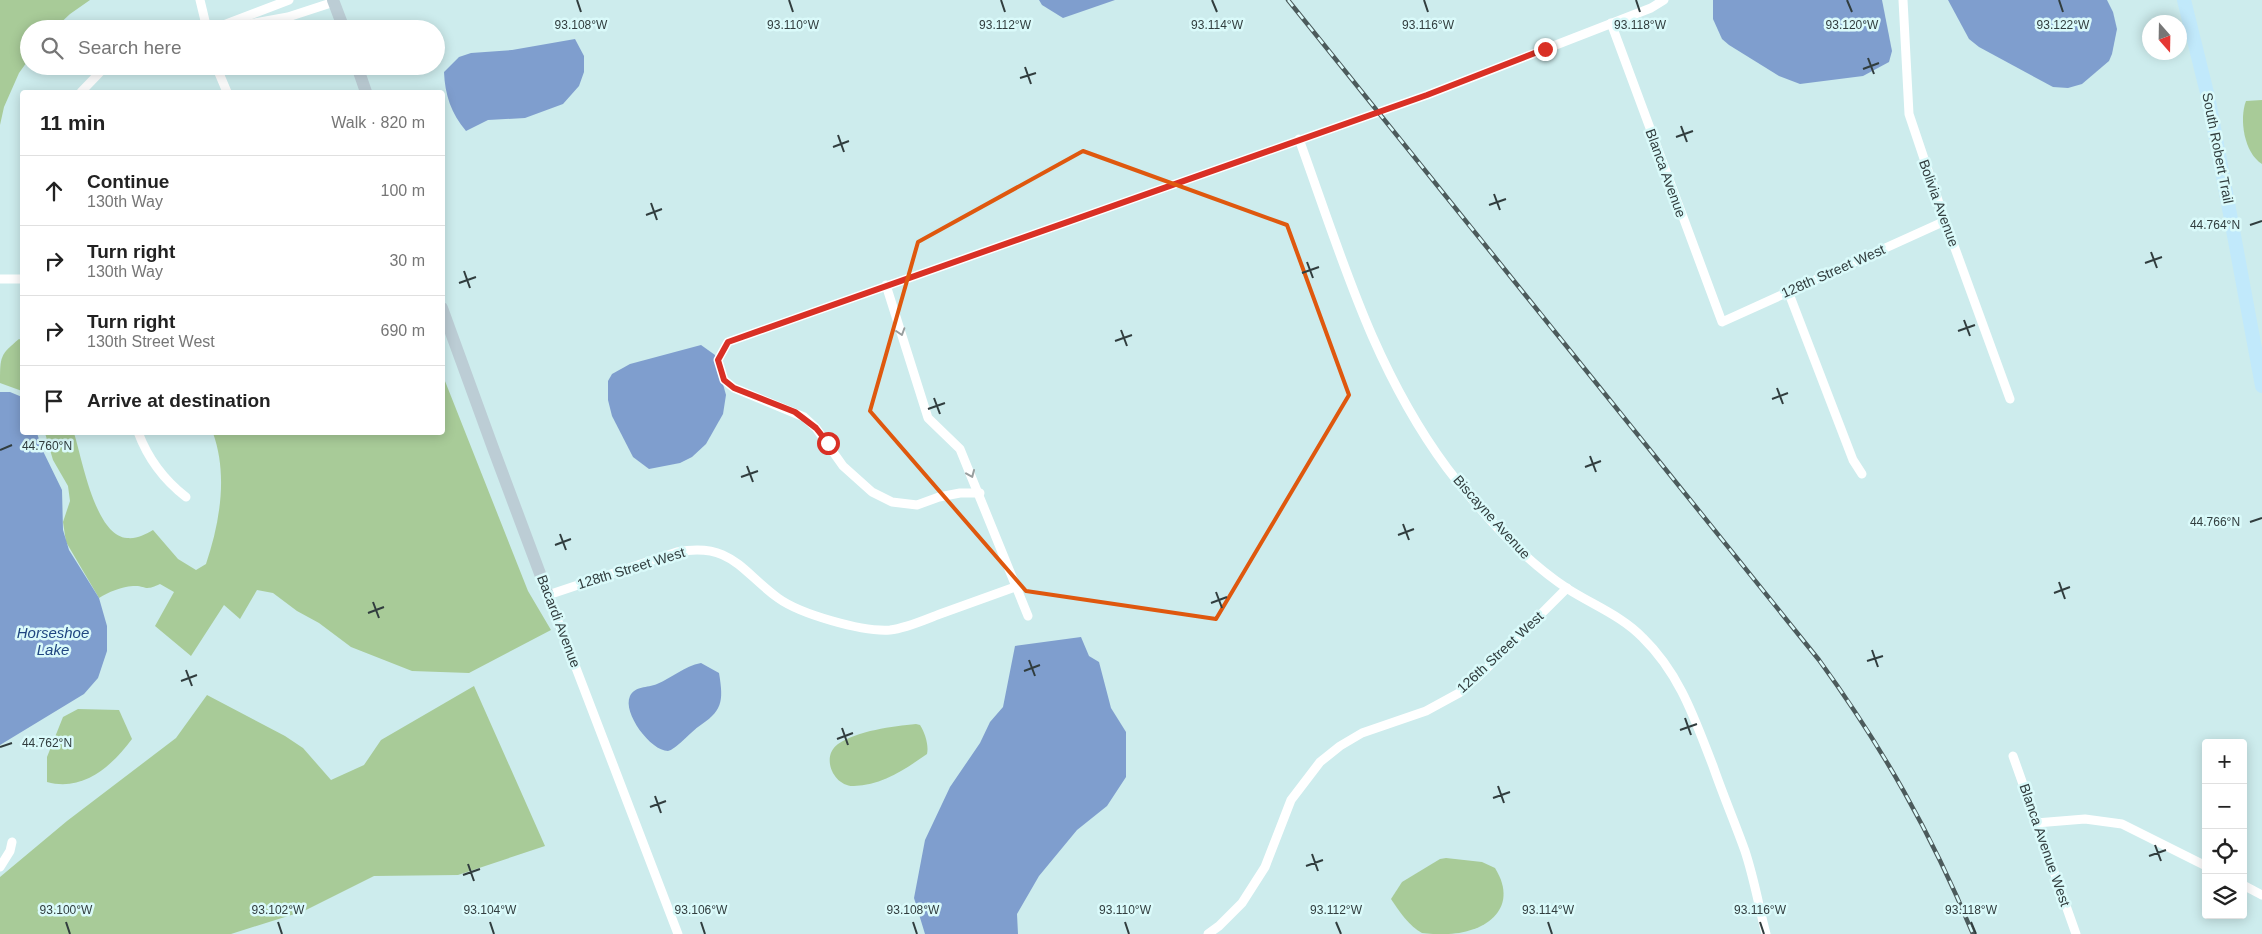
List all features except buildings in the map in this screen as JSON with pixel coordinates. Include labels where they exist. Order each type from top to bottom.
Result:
[{"type":"main road","name":"South Robert Trail","points":[[2184,0],[2210,101],[2262,386]]},
{"type":"street","points":[[200,0],[205,20]]},
{"type":"street","points":[[237,20],[289,0]]},
{"type":"street","points":[[980,493],[960,493],[939,497],[918,505],[892,502],[872,492],[842,466],[816,428],[804,417],[734,388],[724,380],[718,360],[728,342],[1427,95],[1651,8],[1664,0]]},
{"type":"street","name":"Bolivia Avenue","points":[[1903,0],[1910,114],[1945,221],[2010,399]]},
{"type":"street","points":[[276,20],[288,18],[334,1],[341,20]]},
{"type":"street","name":"Blanca Avenue","points":[[1611,24],[1722,322]]},
{"type":"street","points":[[84,90],[98,75]]},
{"type":"street","points":[[220,75],[227,90]]},
{"type":"street","points":[[360,75],[365,90]]},
{"type":"street","name":"Biscayne Avenue","points":[[1300,139],[1365,323],[1390,377],[1414,418],[1448,468],[1485,514],[1528,558],[1567,588],[1616,616],[1642,637],[1671,672],[1688,700],[1745,853],[1766,934]]},
{"type":"street","name":"128th Street West","points":[[1722,322],[1945,221]]},
{"type":"street","points":[[0,279],[20,279]]},
{"type":"street","points":[[886,285],[928,418],[960,449],[980,493],[1028,616]]},
{"type":"street","points":[[1788,291],[1854,460],[1862,474]]},
{"type":"street","name":"Bacardi Avenue","points":[[445,316],[548,595],[678,934]]},
{"type":"street","points":[[139,435],[154,465],[186,498]]},
{"type":"street","name":"128th Street West","points":[[548,595],[677,552],[696,549],[714,551],[731,558],[779,598],[800,610],[868,629],[890,630],[909,626],[1015,586]]},
{"type":"street","name":"126th Street West","points":[[1208,934],[1242,903],[1265,867],[1291,800],[1320,762],[1340,746],[1362,733],[1426,711],[1459,693],[1480,676],[1567,588]]},
{"type":"street","name":"Blanca Avenue West","points":[[2014,756],[2076,934]]},
{"type":"street","points":[[2036,823],[2086,819],[2122,824],[2202,864]]},
{"type":"street","points":[[0,867],[10,851],[12,842]]},
{"type":"street","points":[[2247,887],[2262,895]]},
{"type":"highlighted area","points":[[1083,151],[1287,225],[1349,395],[1216,619],[1026,591],[870,411],[918,242]]},
{"type":"green space","points":[[0,0],[90,0],[64,20],[20,20],[20,72],[4,107],[0,125]]},
{"type":"green space","points":[[2262,100],[2262,164],[2256,159],[2247,144],[2243,117],[2246,101]]},
{"type":"green space","points":[[20,339],[20,390],[0,383],[1,361],[8,349]]},
{"type":"green space","points":[[445,381],[528,591],[551,630],[469,673],[412,671],[351,647],[319,623],[297,611],[273,593],[257,590],[240,619],[224,605],[191,656],[155,626],[174,592],[160,584],[148,588],[133,586],[115,590],[99,598],[66,542],[63,522],[70,501],[68,486],[53,460],[46,435],[75,435],[86,477],[98,510],[106,524],[116,534],[127,538],[134,538],[153,530],[178,559],[196,570],[206,564],[215,532],[221,482],[218,449],[214,435],[445,435]]},
{"type":"green space","points":[[474,686],[545,846],[458,875],[374,876],[304,911],[231,934],[0,934],[0,877],[67,821],[176,738],[207,695],[285,736],[303,748],[331,780],[364,765],[381,740]]},
{"type":"green space","points":[[78,709],[119,710],[132,739],[115,759],[96,774],[73,783],[47,782],[47,757],[63,717]]},
{"type":"green space","points":[[920,725],[925,735],[927,754],[910,766],[883,780],[864,785],[847,785],[835,777],[830,763],[830,756],[838,744],[865,732]]},
{"type":"green space","points":[[1440,859],[1482,862],[1495,868],[1502,883],[1504,896],[1501,907],[1494,917],[1472,930],[1445,934],[1422,933],[1409,923],[1391,899],[1402,882]]},
{"type":"water","points":[[1039,0],[1115,0],[1063,18],[1042,5]]},
{"type":"water","points":[[1713,0],[1882,0],[1892,51],[1889,62],[1863,76],[1800,84],[1779,76],[1722,39],[1713,19]]},
{"type":"water","points":[[1948,0],[2107,0],[2113,12],[2117,29],[2112,54],[2109,61],[2082,84],[2068,88],[2053,87],[1979,47],[1969,39]]},
{"type":"water","points":[[575,39],[584,56],[584,72],[579,86],[563,104],[525,118],[488,120],[466,131],[447,96],[445,71],[459,57],[471,53],[512,50]]},
{"type":"water","points":[[701,345],[715,355],[726,395],[723,414],[706,444],[692,457],[680,463],[649,469],[633,457],[612,416],[608,400],[608,381],[612,374],[630,364]]},
{"type":"water","name":"Horseshoe Lake","points":[[0,392],[10,392],[20,396],[20,435],[38,435],[42,449],[62,490],[63,530],[69,550],[99,598],[107,626],[107,651],[98,678],[84,694],[0,745]]},
{"type":"water","points":[[1081,637],[1089,656],[1099,662],[1111,708],[1126,732],[1126,777],[1107,806],[1077,830],[1039,876],[1017,914],[1018,934],[925,934],[914,898],[925,840],[950,787],[980,743],[990,722],[1003,707],[1015,646]]},
{"type":"water","points":[[701,663],[719,673],[721,699],[717,711],[675,748],[668,751],[661,749],[646,738],[634,721],[630,712],[630,696],[635,690],[657,684],[689,667]]},
{"type":"railway","points":[[1288,0],[1819,660],[1864,726],[1904,792],[1923,826],[1973,934]]},
{"type":"route","points":[[828,443],[804,417],[734,388],[724,380],[718,360],[728,342],[1427,95],[1545,49]]}]
